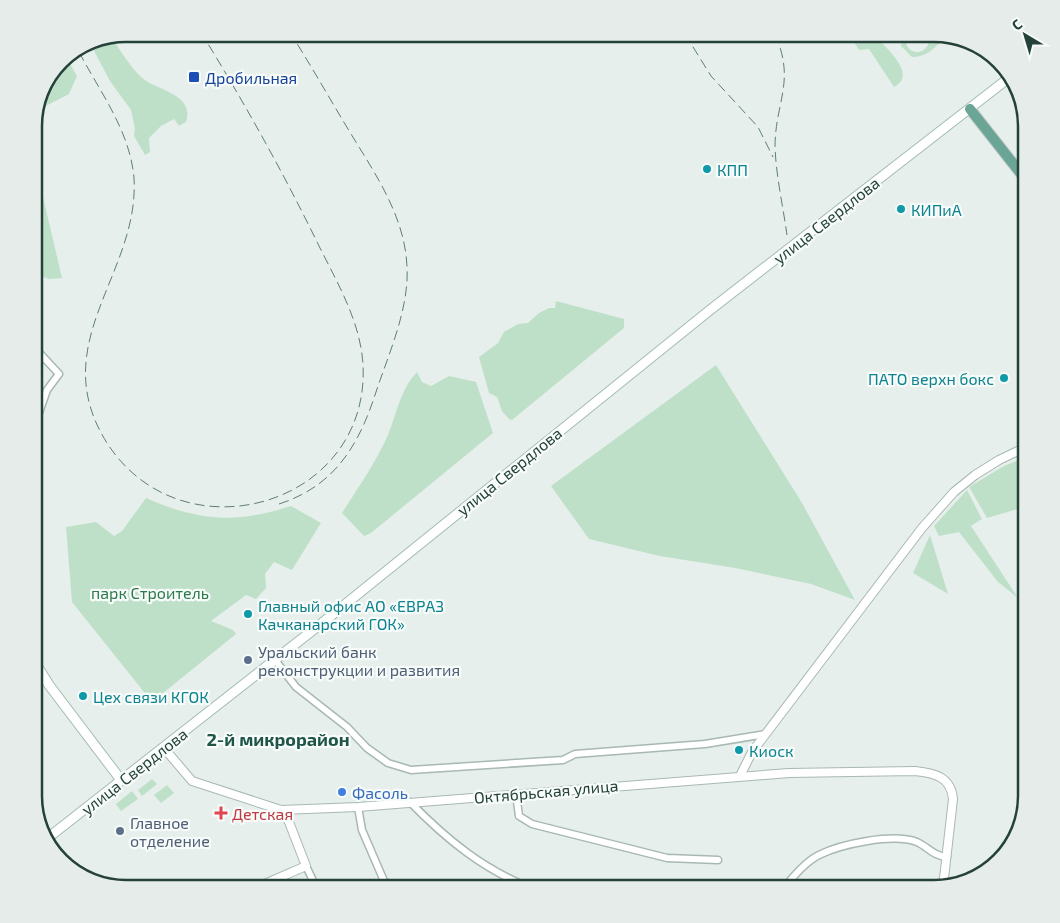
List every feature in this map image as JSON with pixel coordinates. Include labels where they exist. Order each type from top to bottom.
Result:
[{"type":"main road","name":"улица Свердлова","points":[[51,834],[275,660],[710,310],[1004,82]]},
{"type":"main road","points":[[970,108],[1018,170]]},
{"type":"main road","points":[[43,675],[121,780]]},
{"type":"street","points":[[43,357],[59,374],[47,390],[43,401]]},
{"type":"street","points":[[740,776],[752,752],[922,528],[954,492],[999,460],[1018,451]]},
{"type":"street","points":[[275,660],[296,687],[347,727],[367,748],[388,763],[411,770],[562,760],[575,754],[705,744],[766,734]]},
{"type":"street","name":"Октябрьская улица","points":[[164,748],[192,781],[280,810],[358,807],[789,772],[916,771],[935,774],[947,781],[952,792],[953,799],[947,857]]},
{"type":"street","points":[[516,794],[519,816],[532,824],[667,858],[718,860]]},
{"type":"street","points":[[410,802],[444,836],[476,860],[509,880]]},
{"type":"street","points":[[358,807],[362,830],[384,880]]},
{"type":"street","points":[[280,810],[289,822],[313,880]]},
{"type":"street","points":[[791,880],[818,855],[854,843],[892,839],[916,842],[936,856],[947,857],[944,879]]},
{"type":"street","points":[[279,880],[306,866]]},
{"type":"green space","points":[[854,42],[881,42],[901,68],[903,75],[901,82],[894,87],[869,49],[859,50]]},
{"type":"green space","points":[[902,42],[906,42],[908,48],[912,51],[920,52],[928,45],[927,42],[939,43],[929,52],[921,56],[912,57],[901,46]]},
{"type":"green space","points":[[116,43],[129,64],[141,77],[180,99],[185,105],[187,112],[186,122],[179,126],[174,119],[161,126],[149,138],[150,152],[145,155],[134,136],[135,129],[131,110],[110,81],[93,49]]},
{"type":"green space","points":[[70,64],[77,76],[69,94],[45,106],[57,80]]},
{"type":"green space","points":[[43,197],[62,278],[49,279],[43,277]]},
{"type":"green space","points":[[556,301],[624,319],[624,328],[512,420],[509,419],[502,411],[497,397],[489,393],[479,357],[498,343],[504,332],[518,324],[528,323],[539,313],[549,308],[555,308]]},
{"type":"green space","points":[[716,365],[802,503],[855,600],[811,584],[735,568],[660,556],[589,539],[551,486]]},
{"type":"green space","points":[[417,372],[422,382],[431,386],[449,376],[476,382],[493,433],[371,533],[364,536],[342,513],[378,455],[388,435],[403,394]]},
{"type":"green space","points":[[1018,460],[1018,509],[987,518],[969,487],[1004,466]]},
{"type":"green space","points":[[967,490],[982,519],[971,526],[1018,598],[998,582],[959,532],[939,536],[934,526]]},
{"type":"green space","name":"парк Строитель","points":[[146,498],[183,511],[217,517],[252,516],[291,506],[321,523],[292,570],[274,562],[265,574],[266,588],[256,599],[246,595],[211,621],[233,630],[236,634],[152,702],[72,602],[66,527],[96,522],[114,536],[122,531]]},
{"type":"green space","points":[[930,535],[948,594],[913,573]]},
{"type":"green space","points":[[152,779],[157,784],[142,796],[138,790]]},
{"type":"green space","points":[[167,785],[174,793],[161,803],[154,795]]},
{"type":"green space","points":[[132,791],[138,799],[121,811],[116,804]]},
{"type":"railway","points":[[81,56],[113,112],[127,144],[134,178],[132,213],[123,246],[89,341],[85,373],[90,407],[107,443],[140,479],[180,500],[223,507],[266,501],[305,482],[337,453],[357,413],[363,364],[358,333],[347,303],[333,274],[263,138],[207,42]]},
{"type":"railway","points":[[279,504],[299,496],[330,475],[353,446],[369,411],[395,337],[406,294],[407,280],[403,237],[388,198],[296,42]]},
{"type":"railway","points":[[690,42],[711,76],[758,127],[773,157]]},
{"type":"railway","points":[[778,42],[784,66],[784,79],[775,147],[787,235]]},
{"type":"place","name":"Дробильная","points":[[194,77]]},
{"type":"place","name":"КПП","points":[[707,169]]},
{"type":"place","name":"КИПиА","points":[[901,209]]},
{"type":"place","name":"ПАТО верхн бокс","points":[[1004,378]]},
{"type":"place","name":"Главный офис АО «ЕВРАЗ Качканарский ГОК»","points":[[248,614]]},
{"type":"place","name":"Уральский банк реконструкции и развития","points":[[248,660]]},
{"type":"place","name":"Цех связи КГОК","points":[[83,696]]},
{"type":"place","name":"Киоск","points":[[739,750]]},
{"type":"place","name":"Фасоль","points":[[342,792]]},
{"type":"place","name":"Детская","points":[[221,813]]},
{"type":"place","name":"Главное отделение","points":[[120,831]]},
{"type":"district","name":"2-й микрорайон","points":[[278,739]]}]
